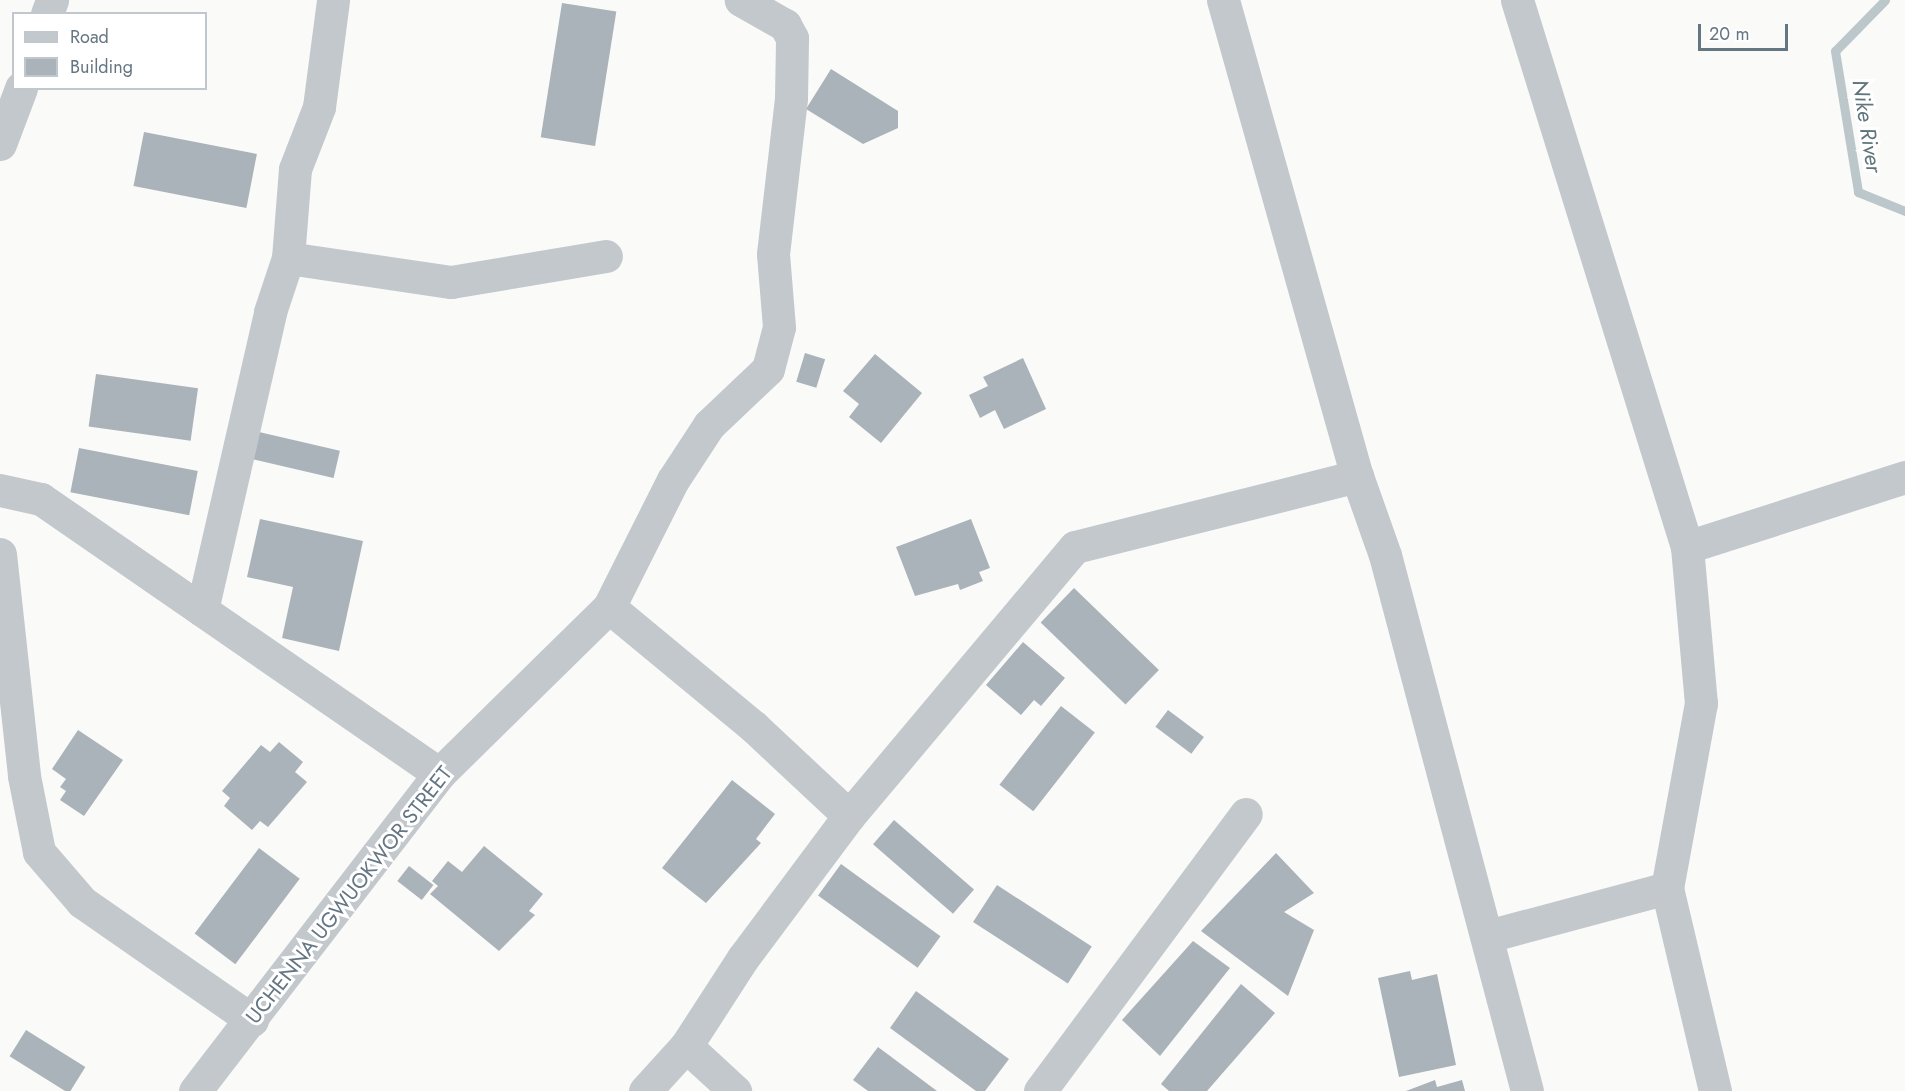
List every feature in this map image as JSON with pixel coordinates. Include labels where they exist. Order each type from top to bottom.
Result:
[{"type":"street","points":[[202,610],[270,312],[288,258],[295,169],[319,106],[333,0]]},
{"type":"street","name":"UCHENNA UGWUOKWOR STREET","points":[[195,1091],[252,1020],[439,774],[609,608],[673,480],[709,425],[768,369],[779,327],[774,254],[791,98],[792,38],[785,25],[741,0]]},
{"type":"street","points":[[1223,0],[1357,476],[1385,555],[1488,936],[1527,1091]]},
{"type":"street","points":[[1517,0],[1688,547],[1701,703],[1667,888],[1715,1091]]},
{"type":"street","points":[[0,144],[20,90]]},
{"type":"street","points":[[288,258],[451,282],[606,256]]},
{"type":"street","points":[[645,1091],[686,1046],[743,958],[849,816],[1075,547],[1357,476]]},
{"type":"street","points":[[1688,547],[1905,477]]},
{"type":"street","points":[[0,490],[41,499],[439,774]]},
{"type":"street","points":[[0,554],[24,776],[39,852],[82,902],[252,1020]]},
{"type":"street","points":[[609,608],[754,727],[849,816]]},
{"type":"street","points":[[1040,1091],[1246,814]]},
{"type":"street","points":[[1488,936],[1667,888]]},
{"type":"street","points":[[686,1046],[735,1091]]},
{"type":"building","points":[[562,3],[616,12],[595,146],[541,137]]},
{"type":"building","points":[[831,69],[898,111],[898,128],[863,144],[806,109]]},
{"type":"building","points":[[144,132],[257,154],[246,208],[134,186]]},
{"type":"building","points":[[805,353],[825,359],[816,388],[796,382]]},
{"type":"building","points":[[875,354],[922,393],[881,443],[849,417],[859,404],[843,391]]},
{"type":"building","points":[[1023,358],[1046,409],[1004,429],[995,410],[980,418],[969,395],[988,386],[983,377]]},
{"type":"building","points":[[96,374],[198,388],[191,441],[89,426]]},
{"type":"building","points":[[259,432],[340,451],[334,478],[253,459]]},
{"type":"building","points":[[79,448],[198,471],[189,515],[70,492]]},
{"type":"building","points":[[260,519],[363,541],[339,651],[282,638],[293,587],[247,577]]},
{"type":"building","points":[[971,519],[990,568],[979,572],[983,581],[960,590],[958,584],[915,596],[896,547]]},
{"type":"building","points":[[1074,588],[1159,670],[1126,704],[1041,623]]},
{"type":"building","points":[[1023,642],[1065,678],[1041,706],[1034,700],[1021,715],[986,685]]},
{"type":"building","points":[[1061,706],[1095,732],[1033,811],[999,785]]},
{"type":"building","points":[[1168,710],[1204,737],[1191,754],[1155,727]]},
{"type":"building","points":[[78,730],[123,760],[84,816],[60,800],[66,791],[60,787],[66,779],[52,769]]},
{"type":"building","points":[[279,742],[303,762],[295,772],[307,782],[268,827],[260,821],[252,830],[224,806],[230,798],[222,791],[261,745],[270,752]]},
{"type":"building","points":[[732,780],[775,814],[756,839],[761,843],[706,903],[662,868]]},
{"type":"building","points":[[894,820],[974,890],[953,914],[873,844]]},
{"type":"building","points":[[484,846],[543,894],[529,911],[535,915],[499,951],[430,894],[438,886],[432,881],[448,861],[462,872]]},
{"type":"building","points":[[259,848],[300,879],[235,964],[195,933]]},
{"type":"building","points":[[1276,853],[1314,893],[1284,912],[1314,930],[1288,996],[1201,931]]},
{"type":"building","points":[[841,864],[941,936],[918,968],[818,896]]},
{"type":"building","points":[[409,866],[433,885],[422,900],[397,881]]},
{"type":"building","points":[[997,885],[1092,947],[1068,983],[973,922]]},
{"type":"building","points":[[1193,941],[1230,968],[1160,1056],[1122,1020]]},
{"type":"building","points":[[1410,971],[1412,980],[1437,974],[1456,1065],[1399,1077],[1378,978]]},
{"type":"building","points":[[1241,984],[1275,1013],[1207,1091],[1169,1091],[1161,1084]]},
{"type":"building","points":[[916,991],[1009,1059],[985,1091],[976,1091],[890,1028]]},
{"type":"building","points":[[26,1030],[85,1067],[70,1091],[65,1091],[10,1056]]},
{"type":"building","points":[[878,1047],[937,1091],[868,1091],[853,1080]]},
{"type":"building","points":[[1435,1080],[1437,1087],[1462,1080],[1465,1091],[1406,1091]]},
{"type":"waterway","name":"Nike River","points":[[1885,0],[1835,51],[1858,192],[1905,211]]}]
